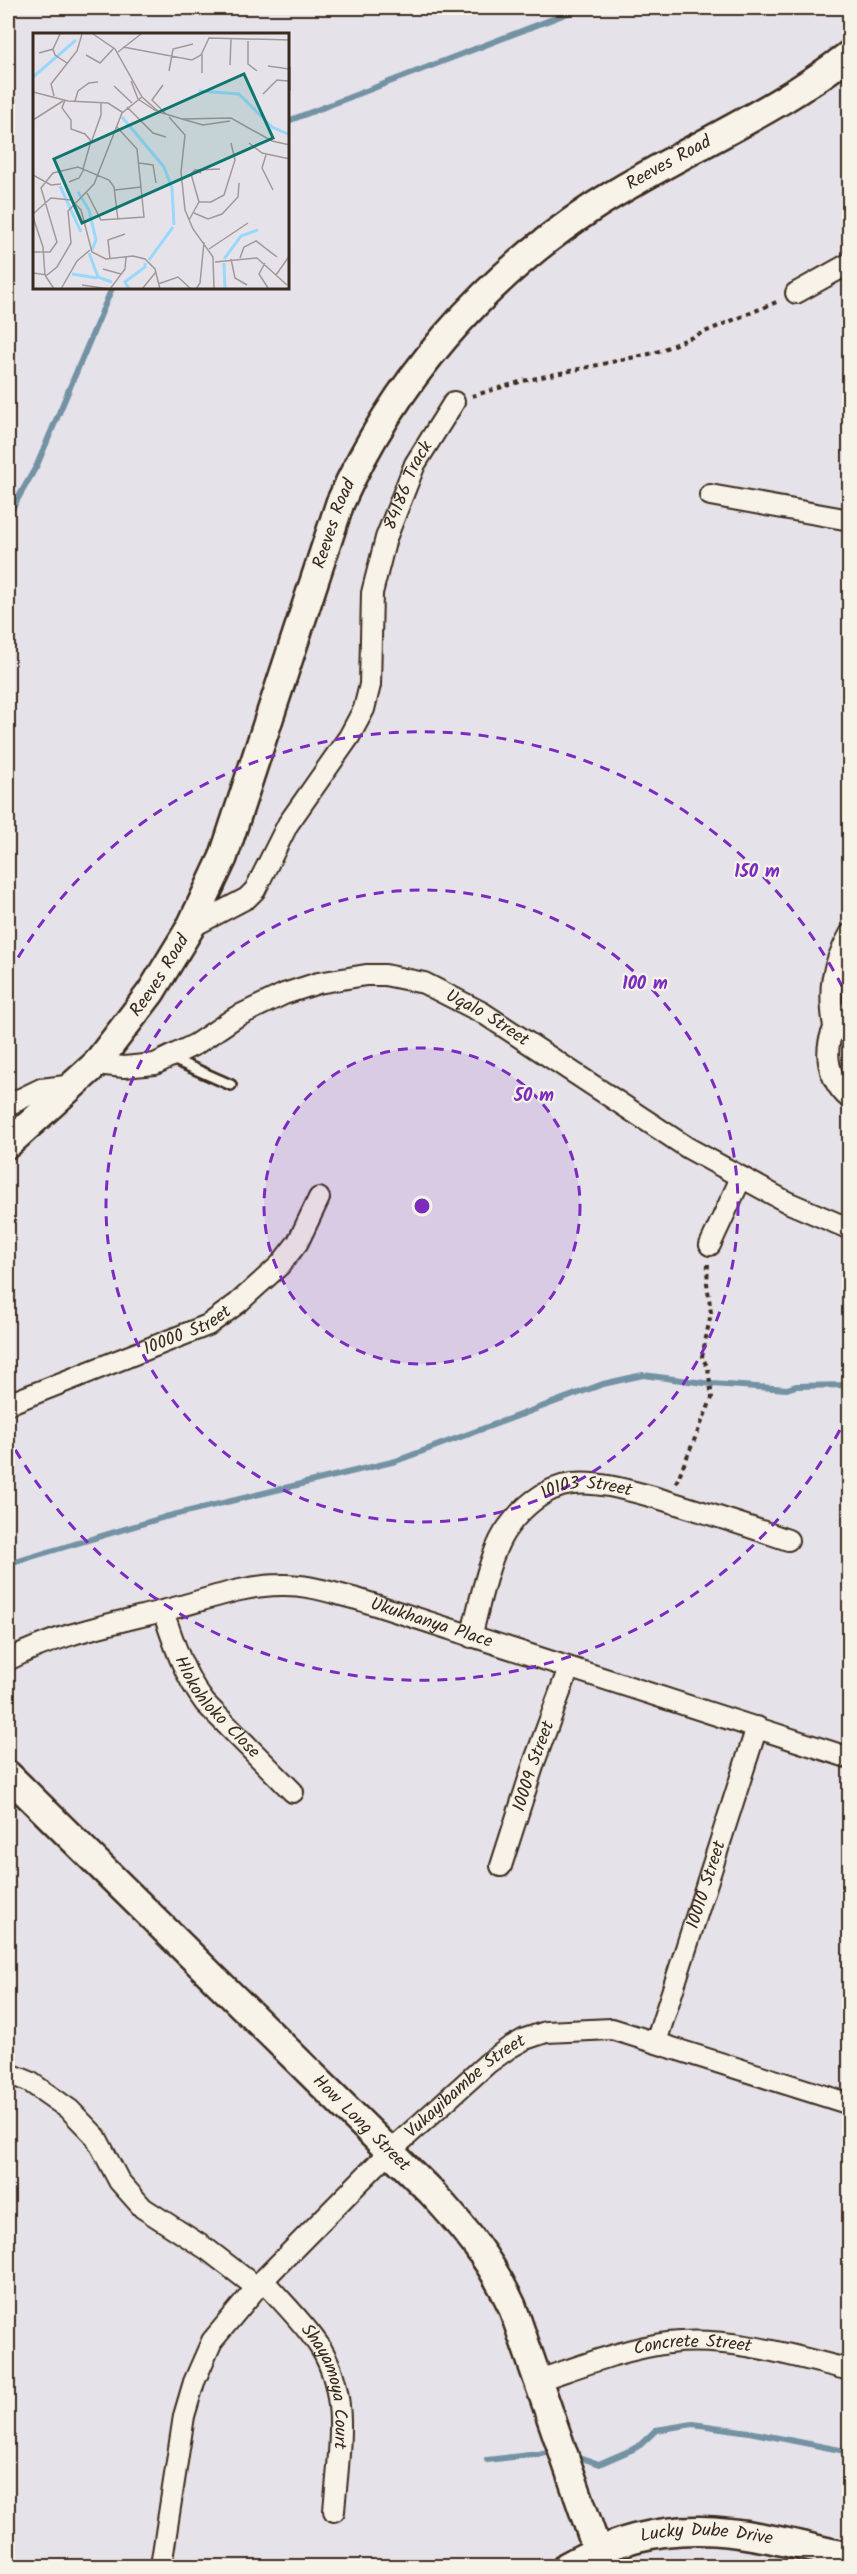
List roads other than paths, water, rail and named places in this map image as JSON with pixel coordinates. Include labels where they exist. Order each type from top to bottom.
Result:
[{"type":"street","name":"Reeves Road","points":[[8,1144],[96,1064],[151,992],[190,928],[223,858],[340,502],[365,450],[420,366],[469,310],[510,270],[553,236],[593,207],[806,85],[849,54]]},
{"type":"street","points":[[796,293],[849,262]]},
{"type":"street","name":"84186 Track","points":[[190,928],[247,898],[255,890],[288,824],[358,722],[369,691],[372,593],[386,538],[415,464],[454,402]]},
{"type":"street","points":[[710,495],[849,520]]},
{"type":"street","points":[[834,1027],[830,1003],[831,975],[849,934]]},
{"type":"street","name":"Uqalo Street","points":[[96,1064],[145,1066],[170,1057],[195,1044],[236,1017],[284,994],[318,983],[366,975],[385,975],[424,983],[483,1013],[688,1148],[787,1202],[849,1228]]},
{"type":"street","points":[[849,1010],[834,1027],[828,1047],[829,1063],[835,1082],[849,1099]]},
{"type":"street","points":[[8,1105],[41,1089],[74,1085]]},
{"type":"street","points":[[710,1245],[741,1178]]},
{"type":"street","name":"10000 Street","points":[[8,1404],[208,1325],[238,1303],[280,1266],[297,1242],[318,1198]]},
{"type":"street","name":"10103 Street","points":[[471,1637],[503,1535],[513,1520],[541,1495],[573,1484],[629,1490],[788,1540]]},
{"type":"street","name":"Ukukhanya Place","points":[[8,1660],[42,1644],[261,1586],[307,1586],[357,1599],[849,1758]]},
{"type":"street","name":"Hlokohloko Close","points":[[163,1611],[183,1668],[193,1687],[205,1703],[293,1792]]},
{"type":"street","name":"10009 Street","points":[[501,1866],[535,1760],[569,1668]]},
{"type":"street","name":"10010 Street","points":[[656,2042],[757,1727]]},
{"type":"street","name":"How Long Street","points":[[8,1775],[431,2192],[482,2250],[512,2306],[601,2558]]},
{"type":"street","name":"Vukayibambe Street","points":[[160,2566],[189,2397],[212,2341],[260,2283],[389,2152],[488,2063],[525,2039],[546,2032],[588,2028],[612,2029],[849,2104]]},
{"type":"street","name":"Shayamoya Court","points":[[8,2073],[30,2082],[70,2110],[96,2137],[118,2181],[143,2208],[260,2283],[321,2349],[336,2384],[341,2411],[334,2511]]},
{"type":"street","name":"Concrete Street","points":[[539,2380],[647,2346],[696,2342],[725,2343],[769,2350],[849,2370]]},
{"type":"street","name":"Lucky Dube Drive","points":[[567,2566],[601,2558],[641,2536],[711,2529],[775,2539],[849,2557]]},
{"type":"lane","points":[[170,1057],[231,1085]]},
{"type":"waterway","points":[[290,120],[581,8]]},
{"type":"waterway","points":[[8,516],[37,465],[111,290]]},
{"type":"waterway","points":[[8,1564],[165,1517],[396,1461],[603,1384],[643,1375],[712,1384],[787,1389],[796,1386],[850,1385]]},
{"type":"waterway","points":[[573,2455],[599,2464],[638,2447],[656,2430],[693,2424],[749,2432],[850,2452]]},
{"type":"waterway","points":[[487,2460],[555,2452]]}]
